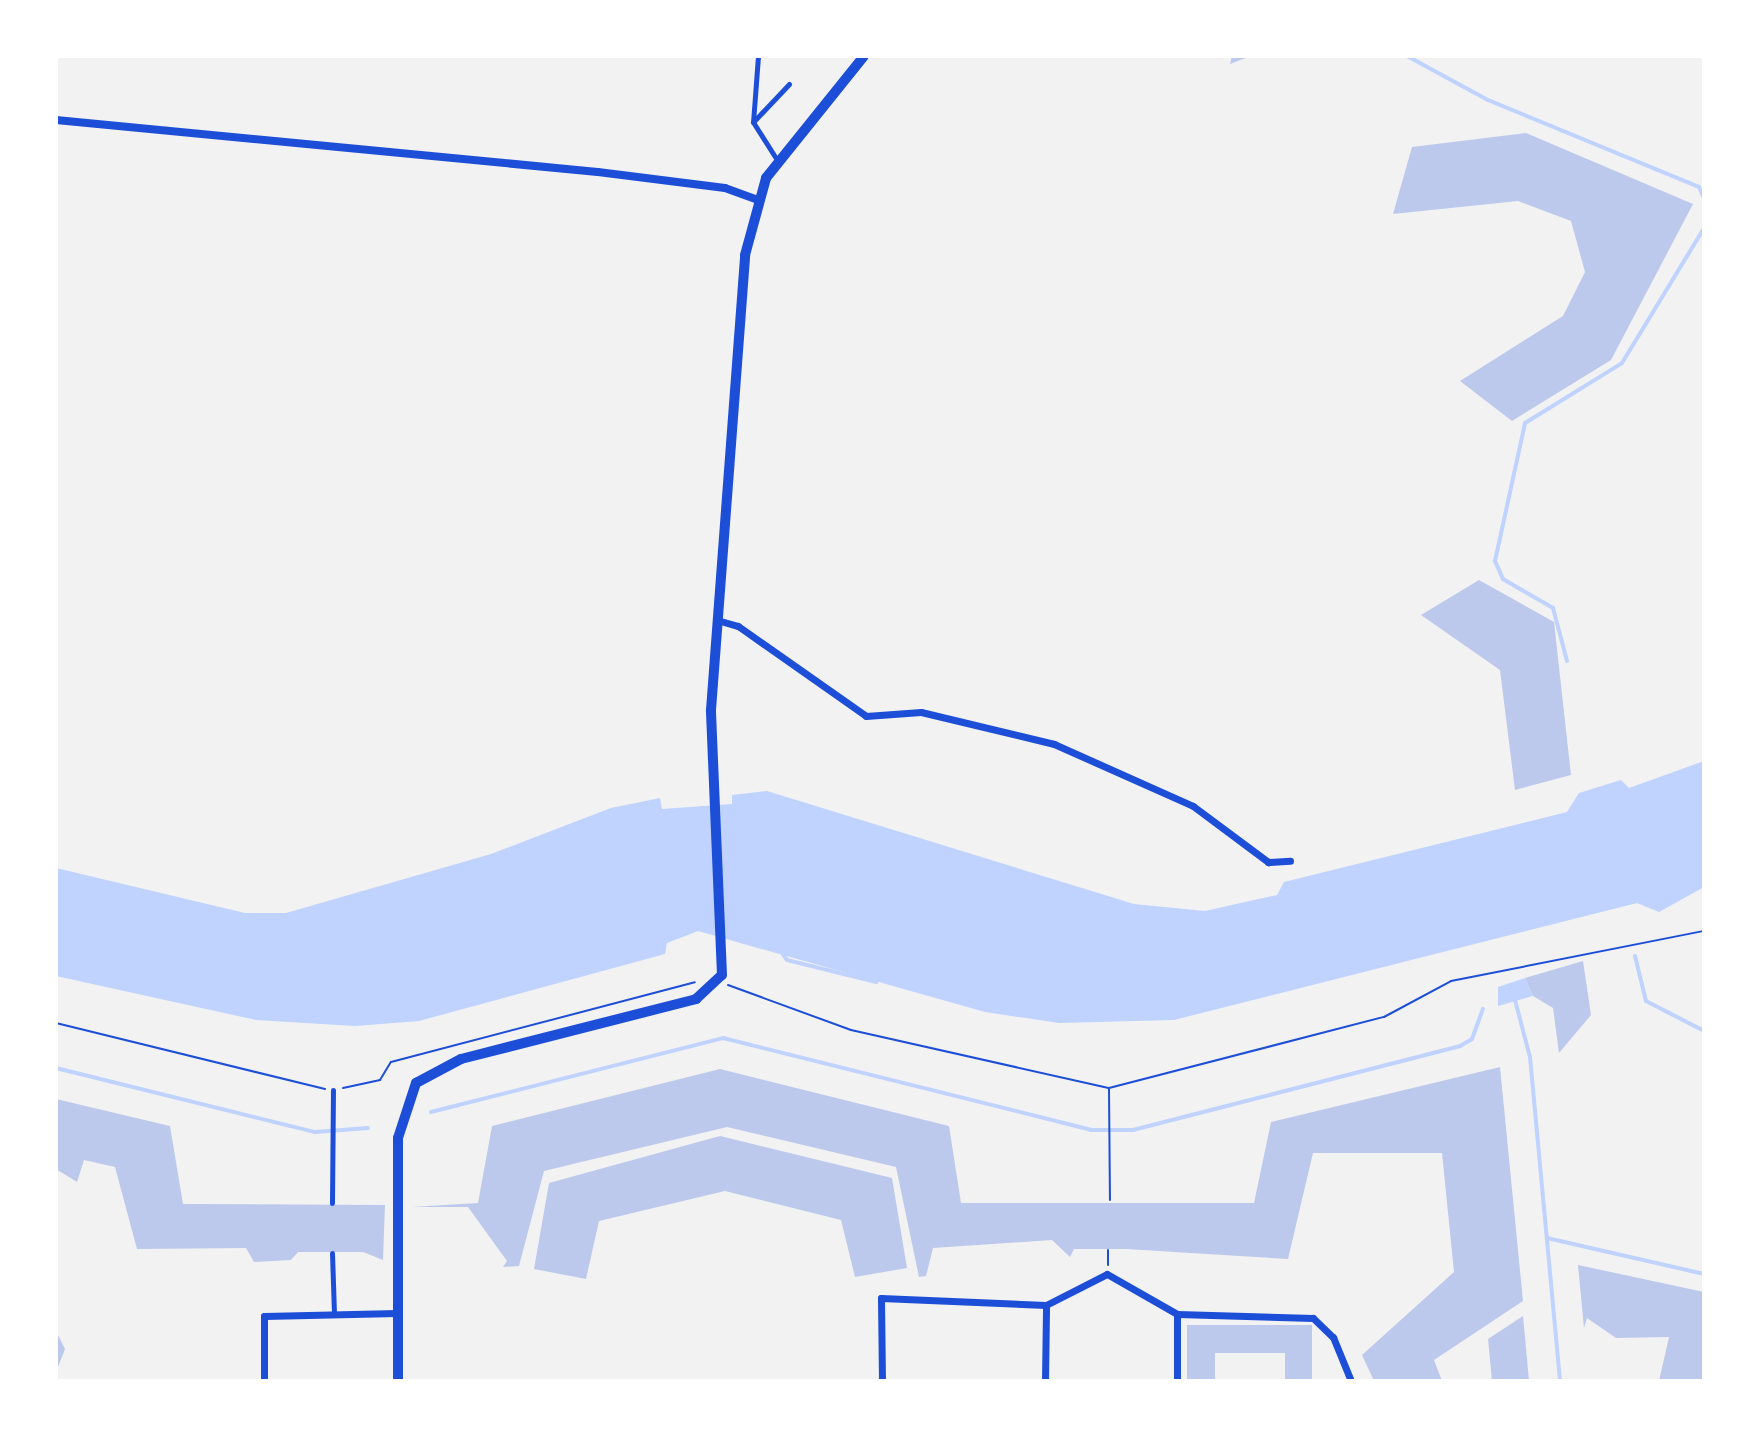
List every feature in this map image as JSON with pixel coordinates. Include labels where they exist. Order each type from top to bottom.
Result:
[{"type":"main road","points":[[398,1381],[398,1138],[416,1083],[461,1059],[696,999],[719,981],[722,963],[711,789],[717,620],[745,255],[756,199],[777,160],[864,56]]},
{"type":"street","points":[[758,56],[753,122],[777,160]]},
{"type":"street","points":[[753,122],[789,84]]},
{"type":"street","points":[[56,120],[598,172],[725,188],[756,199]]},
{"type":"street","points":[[717,620],[738,626],[866,716],[921,712],[1054,744],[1193,806],[1268,862],[1290,861]]},
{"type":"street","points":[[332,1203],[333,1090]]},
{"type":"street","points":[[332,1253],[334,1314]]},
{"type":"street","points":[[882,1381],[881,1298],[1046,1305],[1107,1274],[1177,1314],[1313,1318],[1333,1337],[1351,1381]]},
{"type":"street","points":[[1045,1381],[1046,1305]]},
{"type":"street","points":[[264,1381],[264,1316],[397,1313]]},
{"type":"street","points":[[1177,1314],[1177,1381]]},
{"type":"path","points":[[719,981],[759,1002],[851,1030],[1109,1088],[1384,1017],[1451,981],[1704,931]]},
{"type":"path","points":[[56,1023],[333,1090],[380,1080],[391,1062],[698,982]]},
{"type":"path","points":[[1109,1088],[1110,1200]]},
{"type":"path","points":[[1107,1274],[1108,1250]]},
{"type":"water","points":[[1704,761],[1704,887],[1659,912],[1637,903],[1174,1020],[1059,1023],[985,1012],[698,931],[667,943],[665,954],[419,1021],[355,1026],[256,1020],[56,976],[56,868],[245,913],[286,913],[491,854],[611,808],[660,798],[662,809],[732,804],[732,795],[767,791],[1134,904],[1205,911],[1277,895],[1284,882],[1567,812],[1579,793],[1621,780],[1629,788]]},
{"type":"water","points":[[1525,978],[1533,996],[1498,1006],[1498,987]]},
{"type":"building","points":[[1232,56],[1251,56],[1230,64]]},
{"type":"building","points":[[1526,133],[1693,204],[1611,360],[1512,421],[1460,381],[1563,316],[1585,272],[1571,221],[1518,201],[1393,214],[1412,147]]},
{"type":"building","points":[[1479,580],[1554,622],[1571,775],[1515,790],[1500,670],[1421,615]]},
{"type":"building","points":[[1583,961],[1591,1015],[1559,1053],[1553,1008],[1533,996],[1525,978]]},
{"type":"building","points":[[1500,1067],[1523,1301],[1434,1360],[1442,1381],[1374,1381],[1362,1355],[1454,1272],[1442,1153],[1313,1153],[1288,1259],[1126,1249],[1074,1249],[1070,1257],[1052,1240],[933,1248],[926,1276],[919,1277],[896,1167],[727,1127],[544,1171],[519,1266],[503,1267],[507,1261],[468,1207],[412,1207],[478,1203],[492,1126],[720,1069],[949,1126],[961,1203],[1254,1203],[1271,1122]]},
{"type":"building","points":[[56,1099],[170,1126],[183,1204],[385,1205],[383,1260],[363,1252],[298,1252],[291,1260],[254,1262],[246,1248],[137,1249],[115,1167],[84,1160],[77,1182],[56,1169]]},
{"type":"building","points":[[720,1136],[892,1178],[907,1268],[855,1277],[841,1220],[725,1191],[599,1221],[586,1279],[534,1269],[549,1183]]},
{"type":"building","points":[[1578,1265],[1704,1292],[1704,1381],[1659,1381],[1669,1337],[1616,1338],[1587,1318],[1584,1328]]},
{"type":"building","points":[[1523,1316],[1529,1381],[1492,1381],[1488,1339]]},
{"type":"building","points":[[1187,1325],[1312,1325],[1312,1381],[1285,1381],[1285,1353],[1215,1353],[1215,1381],[1187,1381]]},
{"type":"building","points":[[56,1331],[65,1349],[56,1372]]},
{"type":"waterway","points":[[1407,56],[1488,100],[1699,187],[1704,198]]},
{"type":"waterway","points":[[1567,661],[1553,608],[1503,579],[1495,561],[1525,423],[1622,363],[1704,228]]},
{"type":"waterway","points":[[780,950],[787,960],[876,982]]},
{"type":"waterway","points":[[1635,956],[1646,1001],[1704,1031]]},
{"type":"waterway","points":[[1515,1000],[1530,1057],[1560,1381]]},
{"type":"waterway","points":[[431,1112],[723,1038],[1091,1130],[1133,1130],[1460,1046],[1472,1039],[1483,1009]]},
{"type":"waterway","points":[[56,1068],[315,1132],[368,1128]]},
{"type":"waterway","points":[[1547,1238],[1704,1274]]}]
